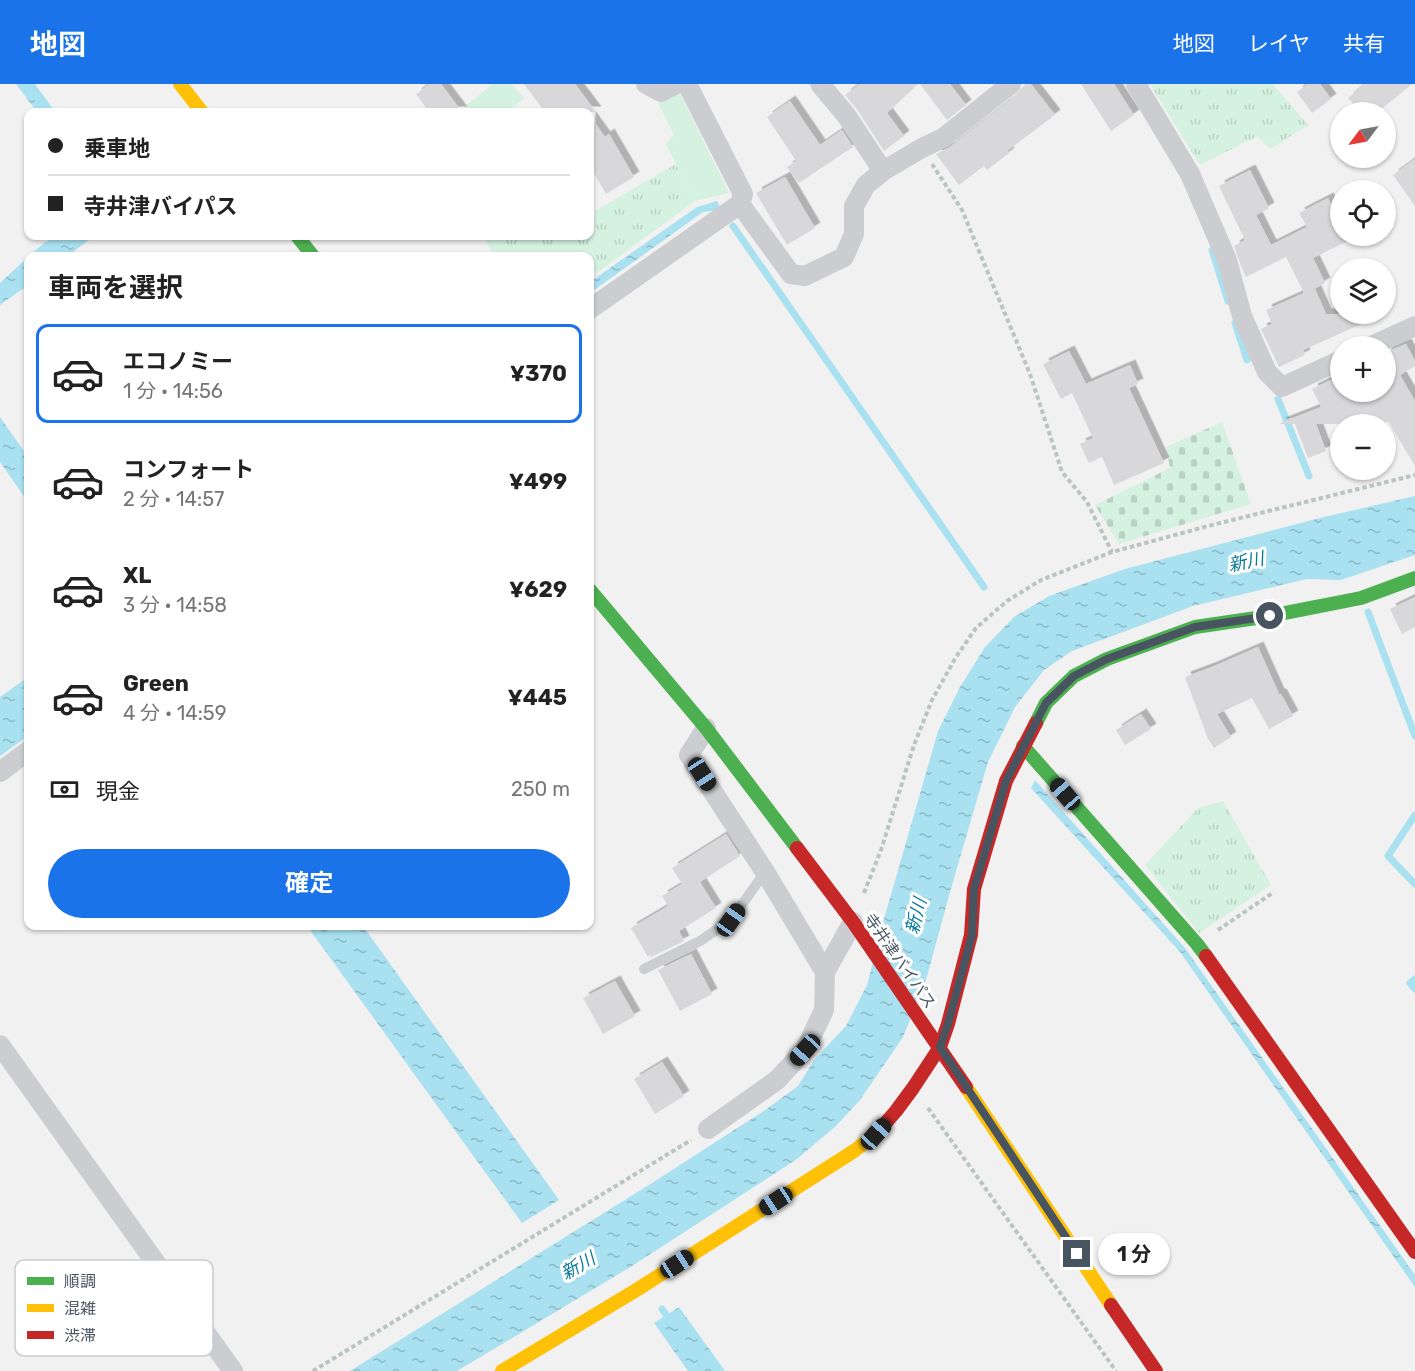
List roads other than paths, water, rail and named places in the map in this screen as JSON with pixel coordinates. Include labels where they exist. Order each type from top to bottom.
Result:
[{"type":"main road","points":[[180,84],[199,108]]},
{"type":"main road","points":[[300,240],[310,252]]},
{"type":"main road","points":[[502,1371],[648,1283],[854,1151],[876,1134],[897,1111],[940,1047],[948,1024],[972,935],[974,889],[1006,781],[1046,703],[1074,676],[1107,659],[1195,627],[1270,616],[1361,598],[1415,578]]},
{"type":"main road","name":"寺井津バイパス","points":[[594,595],[706,728],[853,922],[940,1047],[1156,1371]]},
{"type":"main road","points":[[1023,746],[1197,944],[1415,1252]]},
{"type":"street","points":[[646,84],[661,92],[676,84]]},
{"type":"street","points":[[594,306],[740,204],[742,194],[687,84]]},
{"type":"street","points":[[820,84],[846,115],[883,171]]},
{"type":"street","points":[[740,204],[791,274],[805,276],[844,257],[854,234],[854,206],[866,185],[883,171],[921,148],[943,138],[1011,84]]},
{"type":"street","points":[[1136,84],[1190,174],[1227,260],[1242,316],[1267,372],[1282,387],[1330,365]]},
{"type":"street","points":[[1396,337],[1414,330]]},
{"type":"street","points":[[706,728],[689,754],[765,872],[825,972]]},
{"type":"street","points":[[0,772],[24,755]]},
{"type":"street","points":[[708,1129],[777,1080],[805,1050],[824,1010],[825,972],[853,922]]},
{"type":"street","points":[[0,1045],[154,1260]]},
{"type":"street","points":[[213,1343],[233,1371]]},
{"type":"lane","points":[[644,969],[700,941],[731,920],[765,872]]},
{"type":"water","points":[[16,84],[35,84],[52,108],[34,108]]},
{"type":"water","points":[[717,201],[720,207],[718,210],[703,212],[594,290],[594,279],[697,207]]},
{"type":"water","points":[[49,240],[89,240],[73,252],[34,252]]},
{"type":"water","points":[[24,261],[24,288],[0,305],[0,283]]},
{"type":"water","points":[[0,417],[24,451],[24,496],[0,462]]},
{"type":"water","name":"新川","points":[[1415,496],[1415,555],[1341,580],[1307,579],[1193,606],[1072,651],[1044,670],[1015,707],[988,762],[926,980],[903,1037],[860,1100],[836,1126],[797,1159],[632,1266],[457,1371],[350,1371],[652,1183],[798,1086],[814,1060],[846,1026],[867,985],[938,731],[960,687],[985,647],[1014,617],[1049,596],[1125,569],[1324,517]]},
{"type":"water","points":[[24,680],[24,739],[0,756],[0,697]]},
{"type":"water","points":[[1035,780],[1185,948],[1415,1275],[1415,1287],[1180,952],[1031,788]]},
{"type":"water","points":[[310,930],[366,930],[559,1200],[522,1223]]},
{"type":"water","points":[[679,1307],[725,1371],[688,1371],[654,1323]]},
{"type":"waterway","points":[[733,226],[984,587]]},
{"type":"waterway","points":[[1212,250],[1228,301]]},
{"type":"waterway","points":[[1235,323],[1247,360]]},
{"type":"waterway","points":[[1278,399],[1309,476]]},
{"type":"waterway","points":[[1368,612],[1415,736]]},
{"type":"waterway","points":[[1415,815],[1388,856],[1415,884]]},
{"type":"waterway","points":[[1415,979],[1410,983],[1415,989]]},
{"type":"waterway","points":[[662,1309],[672,1323]]}]
